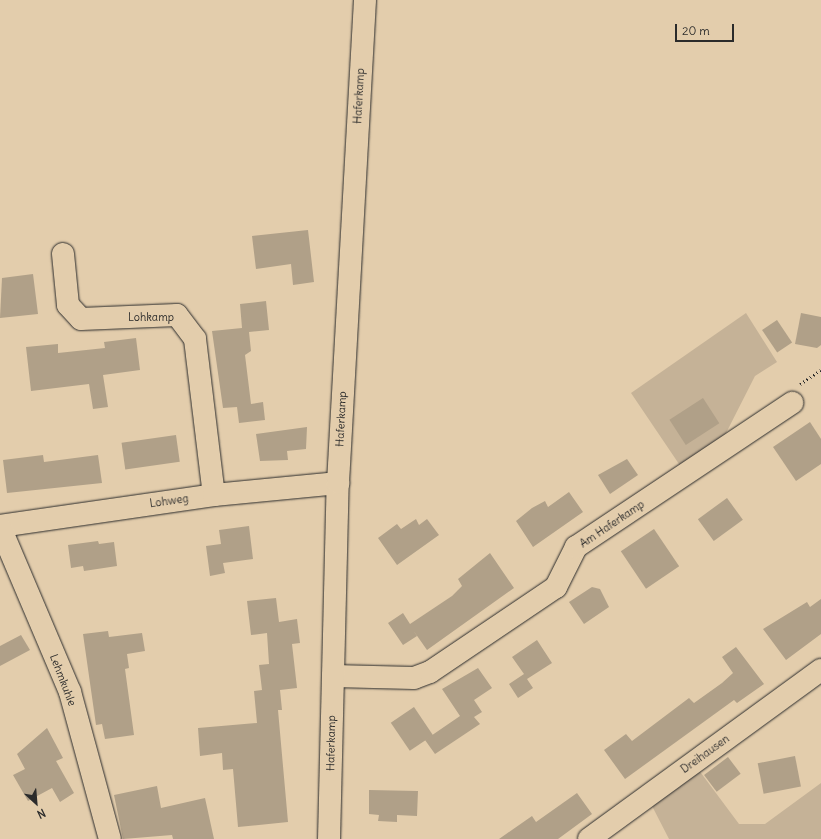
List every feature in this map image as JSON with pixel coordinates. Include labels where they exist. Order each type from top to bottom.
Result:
[{"type":"street","name":"Haferkamp","points":[[329,839],[338,483],[365,0]]},
{"type":"street","name":"Lohkamp","points":[[63,254],[68,305],[81,319],[177,315],[195,339],[214,495]]},
{"type":"street","name":"Am Haferkamp","points":[[333,676],[414,678],[430,672],[556,587],[576,547],[792,403]]},
{"type":"street","name":"Lohweg","points":[[0,526],[214,495],[338,483]]},
{"type":"street","name":"Lehmkuhle","points":[[0,526],[70,692],[110,839]]},
{"type":"street","name":"Dreihausen","points":[[589,839],[821,670]]},
{"type":"shaded area","points":[[746,313],[777,362],[755,376],[723,439],[681,467],[631,393]]},
{"type":"shaded area","points":[[698,769],[739,824],[765,824],[821,783],[821,839],[669,839],[651,804]]},
{"type":"building","points":[[308,230],[314,282],[293,285],[291,264],[256,269],[252,236]]},
{"type":"building","points":[[33,274],[38,314],[0,318],[2,278]]},
{"type":"building","points":[[266,301],[269,330],[249,332],[251,351],[245,355],[251,404],[263,402],[265,420],[239,423],[237,407],[223,408],[212,331],[242,328],[240,304]]},
{"type":"building","points":[[801,313],[821,317],[821,345],[817,348],[795,344]]},
{"type":"building","points":[[777,320],[792,342],[777,352],[762,330]]},
{"type":"building","points":[[136,338],[140,370],[103,375],[108,407],[93,409],[89,384],[31,391],[26,347],[58,344],[58,353],[105,348],[104,342]]},
{"type":"building","points":[[703,398],[719,423],[686,445],[669,420]]},
{"type":"building","points":[[810,422],[821,439],[821,464],[796,481],[773,447]]},
{"type":"building","points":[[307,427],[306,449],[287,451],[288,460],[260,461],[256,434]]},
{"type":"building","points":[[176,435],[180,462],[125,469],[122,443]]},
{"type":"building","points":[[43,455],[44,462],[98,455],[102,483],[7,493],[3,460]]},
{"type":"building","points":[[627,459],[638,475],[610,494],[598,475]]},
{"type":"building","points":[[569,492],[583,512],[533,547],[516,521],[532,508],[545,501],[548,507]]},
{"type":"building","points":[[727,498],[743,520],[714,541],[698,519]]},
{"type":"building","points":[[416,519],[419,525],[427,519],[439,535],[397,565],[378,538],[397,524],[401,529]]},
{"type":"building","points":[[249,526],[253,559],[223,563],[225,573],[210,576],[206,546],[221,544],[219,530]]},
{"type":"building","points":[[654,529],[679,566],[646,589],[621,551]]},
{"type":"building","points":[[98,541],[99,544],[114,542],[117,566],[84,571],[83,566],[71,568],[68,545]]},
{"type":"building","points":[[490,553],[514,588],[427,650],[413,630],[417,636],[403,645],[388,623],[403,613],[410,624],[452,596],[462,586],[458,579]]},
{"type":"building","points":[[592,587],[600,589],[609,607],[584,624],[569,602]]},
{"type":"building","points":[[276,598],[279,622],[297,619],[300,643],[292,644],[297,688],[280,690],[282,710],[278,710],[288,822],[238,827],[233,769],[223,770],[222,753],[200,756],[198,728],[257,723],[254,691],[262,690],[259,665],[269,664],[267,633],[251,635],[247,601]]},
{"type":"building","points":[[821,599],[821,634],[786,660],[763,629],[807,602],[810,607]]},
{"type":"building","points":[[108,631],[109,637],[142,633],[145,651],[127,654],[129,668],[125,669],[134,735],[105,739],[102,724],[96,725],[83,634]]},
{"type":"building","points":[[21,635],[30,650],[0,666],[0,646]]},
{"type":"building","points":[[537,640],[552,663],[527,679],[533,688],[518,698],[509,684],[524,674],[512,657]]},
{"type":"building","points":[[736,647],[764,684],[737,703],[734,700],[625,779],[604,750],[626,734],[632,741],[689,698],[694,703],[722,683],[733,673],[722,657]]},
{"type":"building","points":[[478,668],[492,688],[474,700],[482,712],[474,717],[480,724],[435,754],[425,740],[460,716],[442,689]]},
{"type":"building","points":[[414,707],[433,735],[410,751],[391,723]]},
{"type":"building","points":[[47,728],[63,758],[56,761],[74,793],[60,802],[52,788],[28,801],[13,775],[25,769],[17,754]]},
{"type":"building","points":[[795,756],[801,786],[764,794],[758,763]]},
{"type":"building","points":[[728,757],[741,774],[717,792],[704,775]]},
{"type":"building","points":[[157,786],[161,808],[205,798],[214,839],[173,839],[172,835],[123,839],[114,795]]},
{"type":"building","points":[[369,790],[418,791],[417,816],[397,815],[397,822],[378,821],[379,815],[369,814]]},
{"type":"building","points":[[577,793],[592,814],[558,839],[499,839],[532,816],[536,822]]}]
